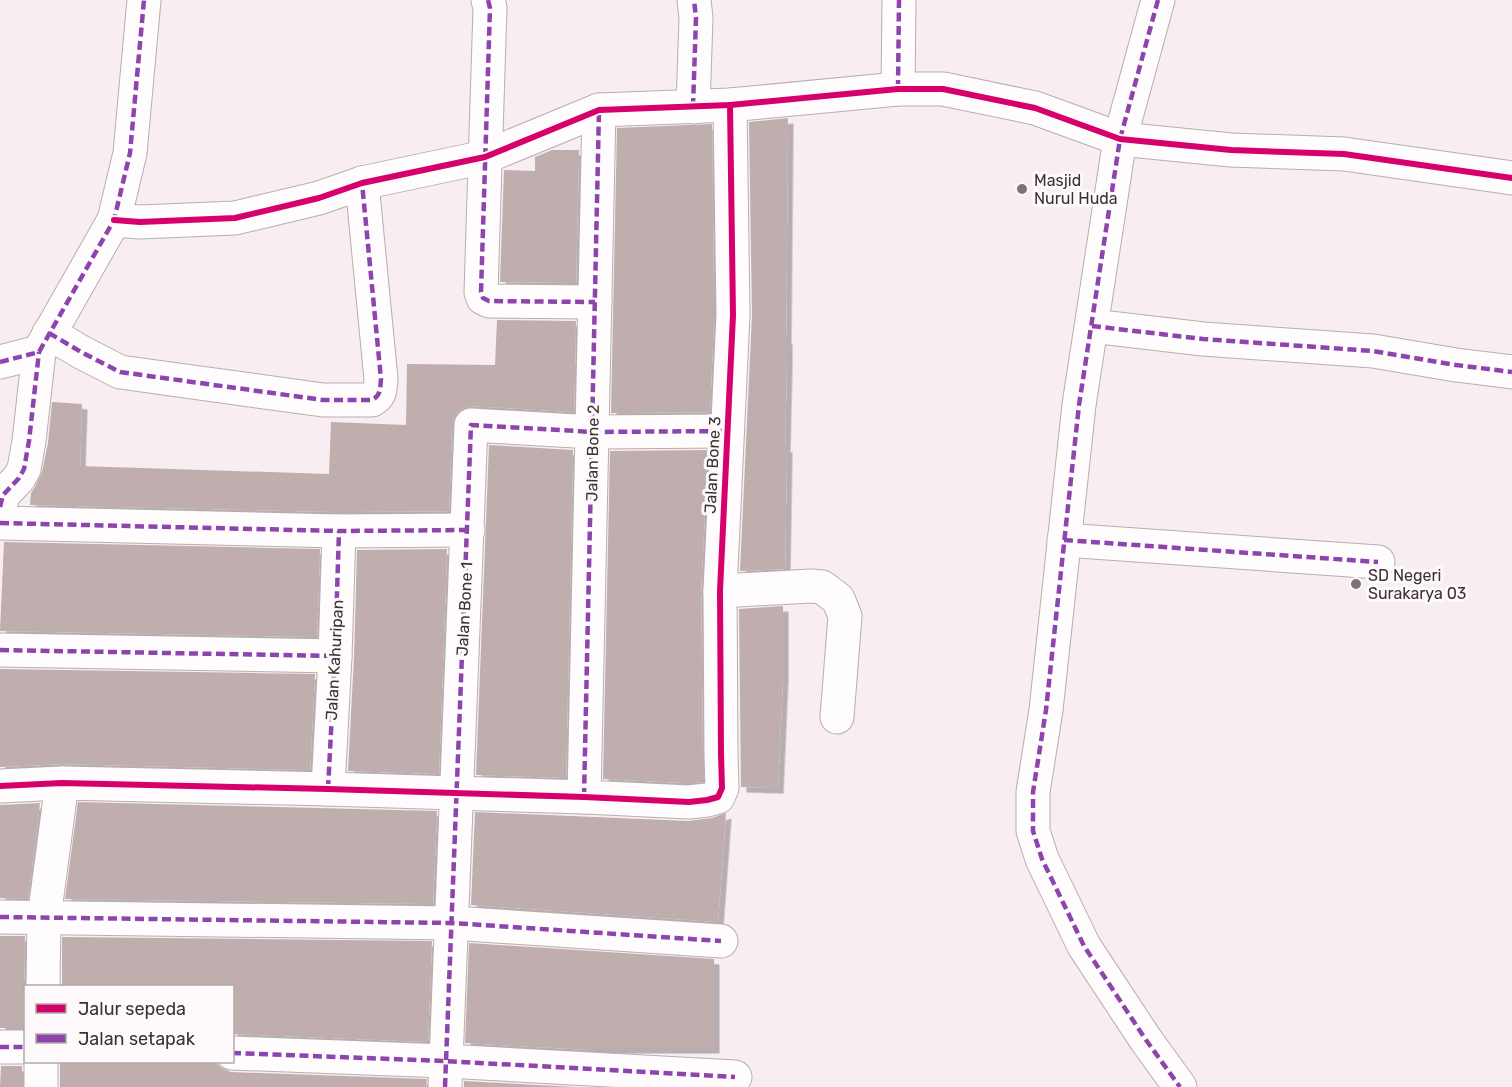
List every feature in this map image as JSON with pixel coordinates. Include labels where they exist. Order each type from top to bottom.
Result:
[{"type":"street","points":[[0,507],[3,495],[24,469],[44,342],[114,220],[130,153],[144,0]]},
{"type":"street","points":[[488,0],[490,8],[481,292],[483,298],[489,301],[596,302]]},
{"type":"street","points":[[693,107],[696,18],[694,0]]},
{"type":"street","points":[[898,89],[899,0]]},
{"type":"street","points":[[1158,0],[1120,139],[1079,405],[1046,710],[1034,792],[1033,831],[1042,859],[1084,946],[1180,1087]]},
{"type":"street","points":[[114,220],[140,222],[235,218],[319,198],[362,183],[485,157],[599,110],[730,105],[898,89],[943,89],[1035,108],[1120,139],[1231,150],[1344,154],[1512,178]]},
{"type":"street","name":"Jalan Bone 3","points":[[584,797],[690,802],[718,797],[723,788],[720,591],[733,315],[730,105]]},
{"type":"street","name":"Jalan Bone 2","points":[[584,797],[599,110]]},
{"type":"street","points":[[0,362],[44,342],[81,352],[120,372],[323,400],[372,400],[378,397],[381,379],[362,183]]},
{"type":"street","points":[[1092,326],[1203,339],[1373,351],[1512,372]]},
{"type":"street","name":"Jalan Bone 1","points":[[445,1074],[471,425],[593,432]]},
{"type":"street","points":[[593,432],[728,431]]},
{"type":"street","points":[[0,523],[339,531],[468,530]]},
{"type":"street","name":"Jalan Kahuripan","points":[[328,789],[339,531]]},
{"type":"street","points":[[1064,540],[1378,562]]},
{"type":"street","points":[[720,591],[811,586],[822,587],[838,598],[846,616],[837,717]]},
{"type":"street","points":[[0,650],[335,656]]},
{"type":"street","points":[[0,786],[62,783],[584,797]]},
{"type":"street","points":[[43,985],[44,918],[62,783]]},
{"type":"street","points":[[0,917],[452,924],[721,941]]},
{"type":"street","points":[[0,1047],[24,1047]]},
{"type":"street","points":[[234,1053],[445,1074],[735,1077]]},
{"type":"street","points":[[41,1063],[41,1087]]},
{"type":"building","points":[[788,118],[785,569],[740,571],[752,315],[749,122]]},
{"type":"building","points":[[712,124],[714,315],[710,412],[611,413],[617,128]]},
{"type":"building","points":[[552,150],[579,150],[576,283],[500,282],[504,170],[535,171],[535,157]]},
{"type":"building","points":[[497,320],[576,321],[574,412],[472,406],[462,409],[455,415],[452,424],[449,511],[339,512],[30,505],[31,493],[42,472],[48,443],[52,402],[82,404],[80,466],[329,474],[331,422],[406,425],[407,364],[495,365]]},
{"type":"building","points":[[489,445],[573,450],[566,778],[476,775]]},
{"type":"building","points":[[708,450],[701,591],[703,782],[603,779],[610,451]]},
{"type":"building","points":[[4,542],[320,549],[317,637],[0,631]]},
{"type":"building","points":[[447,549],[439,774],[348,771],[357,550]]},
{"type":"building","points":[[783,606],[783,675],[778,788],[741,787],[739,609]]},
{"type":"building","points":[[0,669],[315,674],[310,770],[62,764],[0,767]]},
{"type":"building","points":[[78,802],[437,811],[433,904],[65,899]]},
{"type":"building","points":[[40,803],[28,899],[0,898],[0,805]]},
{"type":"building","points":[[475,812],[688,821],[712,818],[726,813],[718,922],[471,905]]},
{"type":"building","points":[[0,936],[25,936],[23,1028],[0,1028]]},
{"type":"building","points":[[62,937],[432,941],[428,1042],[234,1034],[234,985],[62,985]]},
{"type":"building","points":[[469,943],[714,959],[714,1048],[591,1048],[591,1050],[465,1043]]},
{"type":"building","points":[[60,1063],[216,1063],[231,1072],[427,1079],[426,1087],[60,1087]]},
{"type":"building","points":[[1,1066],[22,1066],[22,1087],[0,1087]]},
{"type":"building","points":[[464,1081],[576,1087],[464,1087]]},
{"type":"marked path","points":[[0,362],[39,352],[114,220],[130,153],[144,0]]},
{"type":"marked path","points":[[488,0],[490,8],[481,292],[483,298],[489,301],[595,302]]},
{"type":"marked path","points":[[693,107],[696,18],[694,0]]},
{"type":"marked path","points":[[898,89],[899,0]]},
{"type":"marked path","points":[[1158,0],[1120,139],[1079,405],[1046,710],[1033,792],[1033,831],[1042,859],[1084,946],[1180,1087]]},
{"type":"marked path","points":[[584,797],[599,110]]},
{"type":"marked path","points":[[49,333],[120,372],[323,400],[372,400],[379,394],[381,379],[362,183]]},
{"type":"marked path","points":[[1092,326],[1203,339],[1373,351],[1512,372]]},
{"type":"marked path","points":[[0,507],[3,495],[24,469],[39,352]]},
{"type":"marked path","points":[[445,1087],[471,425],[593,432],[727,431]]},
{"type":"marked path","points":[[0,523],[339,531],[468,530]]},
{"type":"marked path","points":[[328,789],[339,531]]},
{"type":"marked path","points":[[1064,540],[1378,562]]},
{"type":"marked path","points":[[0,650],[335,656]]},
{"type":"marked path","points":[[0,917],[452,923],[721,941]]},
{"type":"marked path","points":[[0,1047],[24,1047]]},
{"type":"marked path","points":[[234,1053],[445,1061],[735,1077]]},
{"type":"cycle path","points":[[114,220],[140,222],[235,218],[319,198],[362,183],[485,157],[599,110],[730,105],[898,89],[943,89],[1035,108],[1120,139],[1231,150],[1344,154],[1512,178]]},
{"type":"cycle path","points":[[0,786],[62,783],[328,789],[689,802],[718,797],[722,788],[720,591],[733,315],[730,105]]},
{"type":"place","name":"Masjid Nurul Huda","points":[[1022,189]]},
{"type":"place","name":"SD Negeri Surakarya 03","points":[[1356,584]]}]
